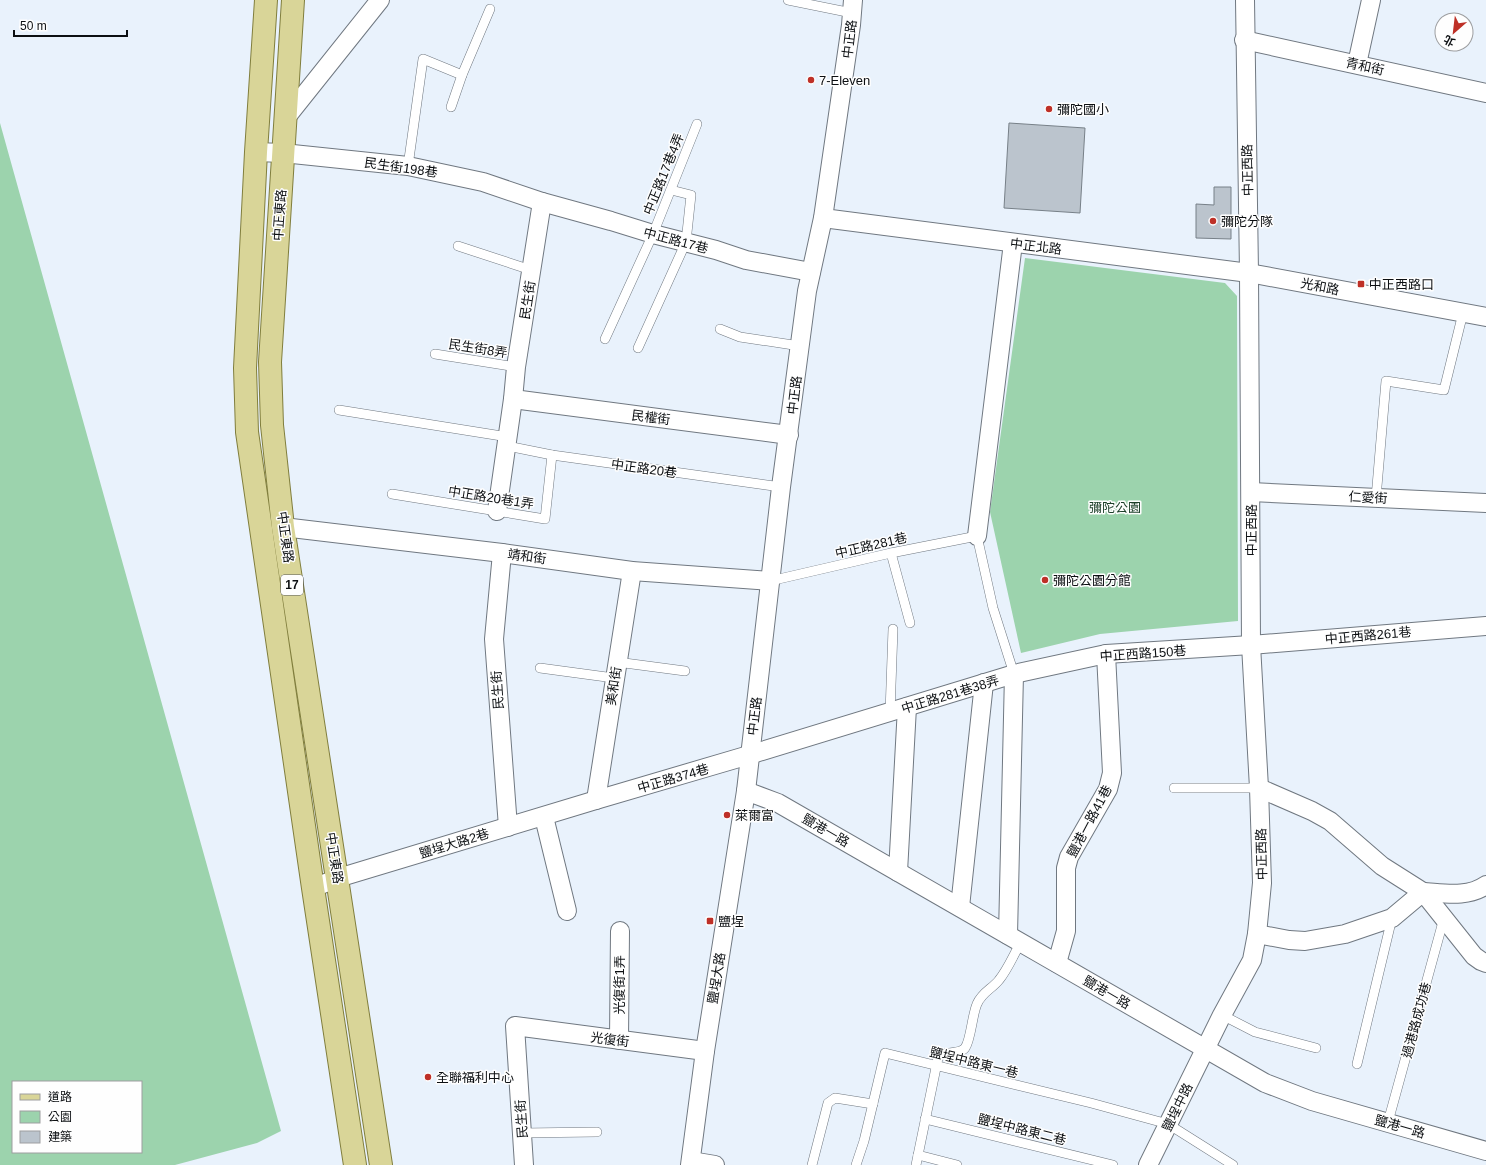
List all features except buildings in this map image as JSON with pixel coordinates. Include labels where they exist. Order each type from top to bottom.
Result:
[{"type":"main road","name":"中正東路","points":[[266,0],[256,152],[245,368],[247,432],[355,1165]]},
{"type":"main road","name":"中正東路","points":[[293,0],[270,362],[272,425],[283,527],[381,1165]]},
{"type":"street","points":[[285,119],[380,0]]},
{"type":"street","name":"中正西路","points":[[1206,1048],[1252,960],[1257,934],[1262,883],[1259,788],[1251,645],[1249,273],[1244,40],[1245,0]]},
{"type":"street","points":[[1356,64],[1371,0]]},
{"type":"street","name":"中正路","points":[[746,791],[770,581],[800,346],[811,272],[823,218],[853,6]]},
{"type":"street","name":"青和街","points":[[1244,40],[1486,93]]},
{"type":"street","name":"民生街198巷","points":[[256,152],[284,153],[408,166],[483,182],[542,202]]},
{"type":"street","name":"中正路17巷","points":[[542,202],[653,234],[716,250],[746,260],[811,272]]},
{"type":"street","name":"民生街","points":[[513,399],[516,368],[542,202]]},
{"type":"street","name":"中正北路","points":[[823,218],[1249,273]]},
{"type":"street","points":[[977,536],[1013,243]]},
{"type":"street","name":"光和路","points":[[1249,273],[1486,317]]},
{"type":"street","points":[[498,511],[513,399]]},
{"type":"street","name":"民權街","points":[[513,399],[789,435]]},
{"type":"street","name":"仁愛街","points":[[1251,492],[1486,503]]},
{"type":"street","name":"靖和街","points":[[283,527],[502,553],[632,571],[770,581]]},
{"type":"street","name":"民生街","points":[[502,553],[494,639],[508,827]]},
{"type":"street","name":"美和街","points":[[596,800],[632,571]]},
{"type":"street","name":"中正西路261巷","points":[[1251,645],[1486,626]]},
{"type":"street","name":"中正西路150巷","points":[[1014,674],[1106,654],[1251,645]]},
{"type":"street","name":"鹽港一路41巷","points":[[1057,963],[1066,931],[1066,868],[1069,857],[1108,789],[1112,773],[1106,654]]},
{"type":"street","points":[[1014,674],[1014,938]]},
{"type":"street","name":"中正路281巷38弄","points":[[749,756],[1014,674]]},
{"type":"street","points":[[960,907],[984,683]]},
{"type":"street","points":[[898,872],[907,707]]},
{"type":"street","name":"中正路374巷","points":[[596,800],[749,756]]},
{"type":"street","points":[[1259,788],[1312,811],[1330,821],[1382,866],[1423,892],[1474,956],[1481,962],[1486,963]]},
{"type":"street","name":"鹽港一路","points":[[746,791],[778,803],[1265,1083],[1312,1101],[1486,1151]]},
{"type":"street","name":"鹽埕大路","points":[[690,1163],[705,1051],[746,791]]},
{"type":"street","name":"鹽埕大路2巷","points":[[313,888],[338,878],[544,817],[596,800]]},
{"type":"street","points":[[544,817],[567,911]]},
{"type":"street","points":[[1257,934],[1289,940],[1305,941],[1345,934],[1392,918],[1423,892],[1467,893],[1477,891],[1486,885]]},
{"type":"street","name":"光復街1弄","points":[[619,1040],[620,931]]},
{"type":"street","name":"民生街","points":[[515,1026],[524,1165]]},
{"type":"street","name":"光復街","points":[[515,1026],[705,1051]]},
{"type":"street","name":"鹽埕中路","points":[[1148,1165],[1206,1048]]},
{"type":"street","points":[[690,1163],[715,1165]]},
{"type":"lane","points":[[788,0],[853,6]]},
{"type":"lane","points":[[451,107],[462,75],[490,9]]},
{"type":"lane","points":[[408,166],[423,59],[462,75]]},
{"type":"lane","name":"中正路17巷4弄","points":[[605,339],[653,234],[697,124]]},
{"type":"lane","points":[[638,348],[686,242],[691,195],[671,190]]},
{"type":"lane","points":[[458,246],[532,270]]},
{"type":"lane","points":[[1376,498],[1386,381],[1444,390],[1463,313]]},
{"type":"lane","points":[[720,329],[740,337],[800,346]]},
{"type":"lane","name":"民生街8弄","points":[[435,354],[516,368]]},
{"type":"lane","name":"中正路20巷","points":[[339,410],[508,441],[552,455],[782,487]]},
{"type":"lane","name":"中正路20巷1弄","points":[[392,494],[545,519],[552,455]]},
{"type":"lane","name":"中正路281巷","points":[[770,581],[891,553],[977,536]]},
{"type":"lane","name":"中正路281巷38弄","points":[[977,536],[993,608],[1014,674]]},
{"type":"lane","points":[[891,553],[910,623]]},
{"type":"lane","points":[[890,712],[892,629]]},
{"type":"lane","points":[[540,668],[685,671]]},
{"type":"lane","points":[[1174,788],[1259,788]]},
{"type":"lane","points":[[1357,1064],[1392,918]]},
{"type":"lane","name":"過港路成功巷","points":[[1388,1122],[1444,918]]},
{"type":"lane","points":[[916,1165],[936,1066],[941,1054],[958,1052],[964,1049],[967,1044],[977,1003],[984,992],[999,980],[1014,938]]},
{"type":"lane","points":[[1222,1015],[1255,1032],[1316,1048]]},
{"type":"lane","name":"鹽埕中路東一巷","points":[[856,1165],[885,1054],[1168,1124],[1233,1165]]},
{"type":"lane","points":[[812,1165],[828,1103],[835,1098],[873,1104]]},
{"type":"lane","name":"鹽埕中路東二巷","points":[[925,1119],[1113,1165]]},
{"type":"lane","points":[[522,1134],[597,1132]]},
{"type":"lane","points":[[918,1155],[956,1165]]},
{"type":"green space","points":[[0,123],[281,1131],[257,1143],[175,1165],[0,1165]]},
{"type":"green space","name":"彌陀公園","points":[[1025,258],[1225,283],[1237,296],[1238,621],[1100,634],[1021,653],[990,512]]},
{"type":"place","name":"7-Eleven","points":[[811,80]]},
{"type":"place","name":"彌陀國小","points":[[1049,109]]},
{"type":"place","name":"彌陀分隊","points":[[1213,221]]},
{"type":"place","name":"中正西路口","points":[[1361,284]]},
{"type":"place","name":"彌陀公園分館","points":[[1045,580]]},
{"type":"place","name":"萊爾富","points":[[727,815]]},
{"type":"place","name":"鹽埕","points":[[710,921]]},
{"type":"place","name":"全聯福利中心","points":[[428,1077]]}]
